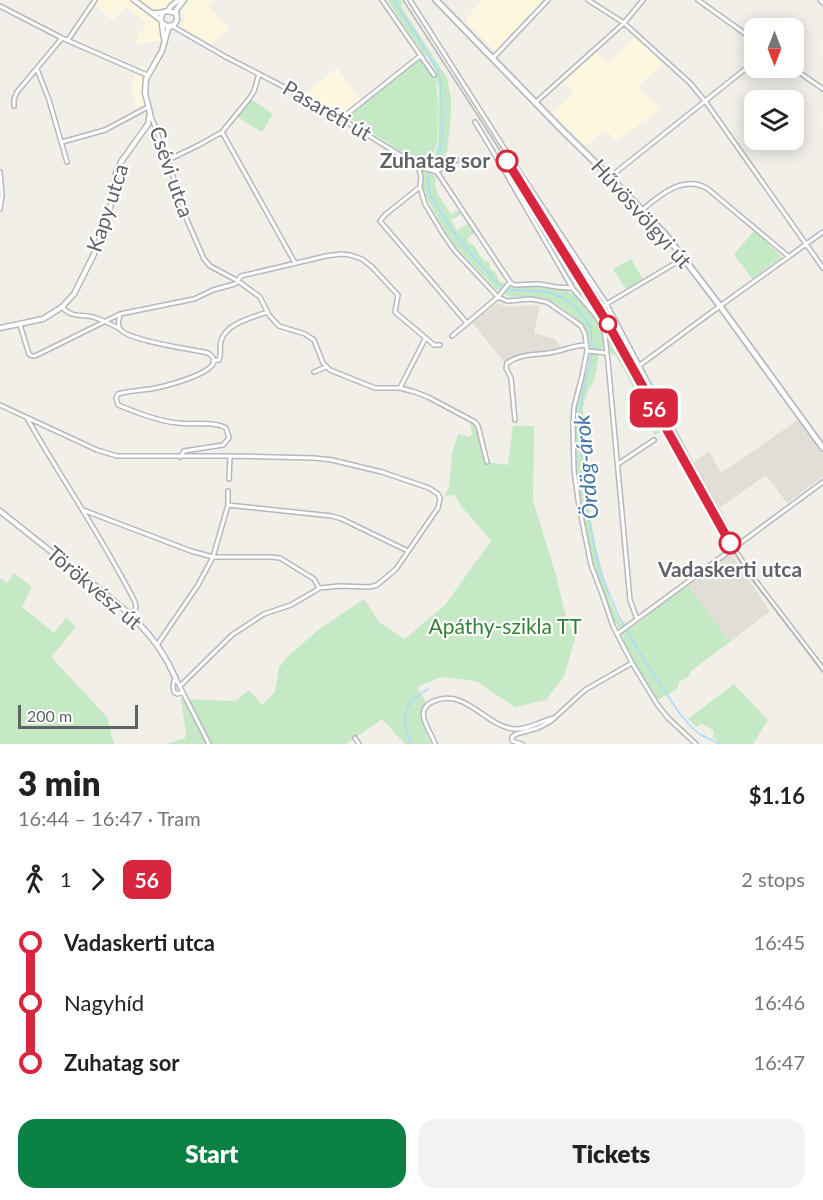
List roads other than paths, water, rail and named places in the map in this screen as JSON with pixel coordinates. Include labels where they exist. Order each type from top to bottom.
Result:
[{"type":"main road","name":"Hűvösvölgyi út","points":[[436,0],[665,234],[823,448]]},
{"type":"street","points":[[68,40],[95,0]]},
{"type":"street","points":[[134,0],[162,22],[173,25]]},
{"type":"street","points":[[164,46],[161,16],[181,0]]},
{"type":"street","points":[[0,6],[62,38],[147,75],[159,58],[168,29],[177,18],[175,14],[181,0]]},
{"type":"street","points":[[382,0],[434,75]]},
{"type":"street","points":[[410,0],[606,303],[734,546],[755,580],[823,669]]},
{"type":"street","points":[[493,58],[548,0]]},
{"type":"street","points":[[588,0],[624,23],[690,83],[823,268]]},
{"type":"street","points":[[536,102],[624,23],[643,0]]},
{"type":"street","points":[[698,0],[744,33]]},
{"type":"street","points":[[148,11],[156,13],[166,11],[175,14]]},
{"type":"street","name":"Pasaréti út","points":[[173,25],[342,118],[419,169]]},
{"type":"street","points":[[14,106],[17,92],[62,38]]},
{"type":"street","points":[[342,118],[420,56]]},
{"type":"street","points":[[37,69],[46,90],[67,162]]},
{"type":"street","points":[[610,177],[744,70]]},
{"type":"street","points":[[168,160],[199,146],[222,132],[249,99],[259,73]]},
{"type":"street","name":"Csévi utca","points":[[147,75],[145,88],[148,107],[187,220],[204,259],[215,270],[238,281],[260,297],[279,326],[305,334],[314,340],[326,367]]},
{"type":"street","points":[[804,76],[823,89]]},
{"type":"street","points":[[62,142],[105,130],[148,107]]},
{"type":"street","name":"Kapy utca","points":[[0,328],[43,319],[62,307],[74,294],[97,248],[111,204],[118,167],[147,127],[150,113]]},
{"type":"street","points":[[475,122],[573,289],[604,331],[608,353],[630,604],[637,619]]},
{"type":"street","points":[[222,132],[295,263]]},
{"type":"street","points":[[457,160],[436,171],[419,169],[420,187],[425,204],[454,250],[498,297],[507,301],[531,299],[547,302],[581,326],[585,334],[588,351],[573,412],[574,470],[591,565],[632,663],[668,718],[696,744]]},
{"type":"street","points":[[504,170],[513,162]]},
{"type":"street","points":[[436,171],[509,284],[539,284],[573,289]]},
{"type":"street","points":[[0,172],[3,195],[0,209]]},
{"type":"street","points":[[642,210],[672,188],[682,184],[698,184],[708,189],[788,256]]},
{"type":"street","points":[[420,187],[380,221],[467,323]]},
{"type":"street","points":[[640,366],[823,232]]},
{"type":"street","points":[[20,325],[29,354],[35,356],[120,314],[194,298],[235,284],[241,276],[341,254],[362,259],[372,267],[397,293],[395,312],[425,339],[434,345],[440,345]]},
{"type":"street","points":[[592,312],[684,258]]},
{"type":"street","points":[[452,336],[498,297],[509,284]]},
{"type":"street","points":[[62,307],[72,315],[105,321],[130,335],[210,353],[213,365],[208,370],[165,386],[118,394],[116,398],[118,405],[151,417],[177,423],[218,425],[226,428],[229,438],[223,445],[184,450],[180,457]]},
{"type":"street","points":[[213,362],[219,360],[221,356],[220,344],[227,331],[240,322],[268,312]]},
{"type":"street","points":[[120,314],[118,323],[120,329]]},
{"type":"street","points":[[400,388],[425,339]]},
{"type":"street","points":[[514,420],[511,378],[506,368],[507,363],[529,355],[552,353],[572,346],[587,345]]},
{"type":"street","points":[[588,351],[608,353]]},
{"type":"street","points":[[314,372],[326,367],[333,372],[375,388],[400,388],[428,397],[475,422],[488,462]]},
{"type":"street","points":[[0,405],[97,450],[117,456],[230,456],[332,460],[382,472],[429,488],[438,494],[440,504],[390,575],[377,585],[320,588],[291,605],[264,614],[224,643],[180,686]]},
{"type":"street","points":[[26,417],[116,564],[135,602],[136,607],[132,615]]},
{"type":"street","points":[[618,464],[654,440]]},
{"type":"street","points":[[229,480],[230,456]]},
{"type":"street","points":[[619,633],[823,482]]},
{"type":"street","points":[[157,645],[198,585],[213,557],[228,505],[228,491]]},
{"type":"street","points":[[228,505],[332,516],[408,551]]},
{"type":"street","points":[[83,510],[191,551],[213,557],[280,558],[314,579],[320,588]]},
{"type":"street","name":"Törökvész út","points":[[0,511],[132,615],[147,631],[168,661],[183,692],[177,694],[173,686],[175,677]]},
{"type":"street","points":[[522,744],[513,742],[511,738],[516,734],[543,726],[585,690],[632,663]]},
{"type":"street","points":[[183,692],[208,744]]},
{"type":"street","points":[[435,744],[423,712],[427,704],[437,700],[458,699],[490,720],[510,728],[526,728],[554,718]]},
{"type":"street","points":[[355,738],[359,744]]},
{"type":"waterway","name":"Ördög-árok","points":[[394,0],[438,71],[441,84],[441,149],[428,176],[431,197],[459,240],[495,281],[508,290],[548,292],[558,296],[570,302],[591,328],[592,351],[579,415],[586,507],[600,571],[619,617],[680,714],[693,729],[720,744]]},
{"type":"waterway","points":[[411,744],[406,728],[406,711],[414,699],[428,689]]},
{"type":"tram line","points":[[403,0],[595,301],[732,548],[750,576],[823,672]]},
{"type":"tram line","name":"56","points":[[507,161],[595,301],[730,543]]},
{"type":"place","name":"Zuhatag sor","points":[[507,161]]},
{"type":"place","name":"Vadaskerti utca","points":[[730,543]]},
{"type":"park label","name":"Apáthy-szikla TT","points":[[505,627]]}]
